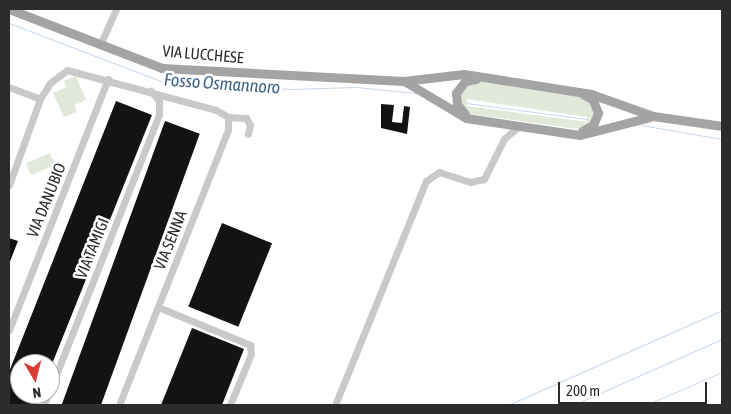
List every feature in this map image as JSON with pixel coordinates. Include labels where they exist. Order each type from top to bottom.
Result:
[{"type":"main road","name":"VIA LUCCHESE","points":[[9,9],[25,12],[100,45],[172,69],[404,81],[464,74],[592,94],[653,116],[722,126]]},
{"type":"main road","points":[[474,119],[459,109],[456,93],[469,79],[489,79]]},
{"type":"main road","name":"VIA LUCCHESE","points":[[404,81],[458,114],[474,119],[567,132],[596,133],[653,116]]},
{"type":"main road","points":[[567,132],[587,130],[597,117],[592,100],[576,92]]},
{"type":"street","points":[[100,45],[116,9]]},
{"type":"street","points":[[9,185],[40,99],[67,70],[108,79],[222,112],[228,117],[246,118],[250,125],[248,134]]},
{"type":"street","name":"VIA DANUBIO","points":[[9,330],[108,79]]},
{"type":"street","points":[[9,87],[40,99]]},
{"type":"street","points":[[151,92],[160,101],[159,115]]},
{"type":"street","points":[[159,115],[167,103],[180,100]]},
{"type":"street","name":"VIA TAMIGI","points":[[60,365],[159,115]]},
{"type":"street","name":"VIA SENNA","points":[[119,405],[228,130],[228,117]]},
{"type":"street","points":[[489,121],[500,126],[504,139]]},
{"type":"street","points":[[335,405],[423,188],[436,172],[472,182],[481,180],[489,174],[504,139],[520,125]]},
{"type":"street","points":[[158,307],[250,345],[251,352],[230,405]]},
{"type":"green space","points":[[76,76],[86,100],[74,105],[77,112],[64,117],[53,93],[66,87],[64,81]]},
{"type":"green space","points":[[475,81],[585,97],[595,111],[593,120],[577,129],[471,114],[460,107],[459,91]],"holes":[[[467,99],[587,117],[587,122],[467,106]]]},
{"type":"green space","points":[[50,153],[55,165],[31,175],[26,163]]},
{"type":"building","points":[[116,101],[152,115],[56,354],[16,354]]},
{"type":"building","points":[[381,104],[394,105],[392,122],[402,123],[404,106],[410,107],[407,134],[381,128]]},
{"type":"building","points":[[165,121],[200,134],[101,405],[62,405]]},
{"type":"building","points":[[222,223],[272,243],[238,327],[188,306]]},
{"type":"building","points":[[9,238],[18,241],[9,264]]},
{"type":"building","points":[[192,328],[244,349],[222,405],[161,405]]},
{"type":"building","points":[[10,369],[10,404],[36,405],[9,405]]},
{"type":"waterway","name":"Fosso Osmannoro","points":[[9,23],[166,83],[292,89],[356,87],[416,93]]},
{"type":"waterway","name":"Fosso Osmannoro","points":[[466,103],[587,119]]},
{"type":"waterway","name":"Fosso Osmannoro","points":[[641,125],[722,139]]},
{"type":"waterway","points":[[508,405],[722,310]]},
{"type":"waterway","points":[[573,405],[722,339]]},
{"type":"waterway","points":[[646,405],[722,372]]}]
